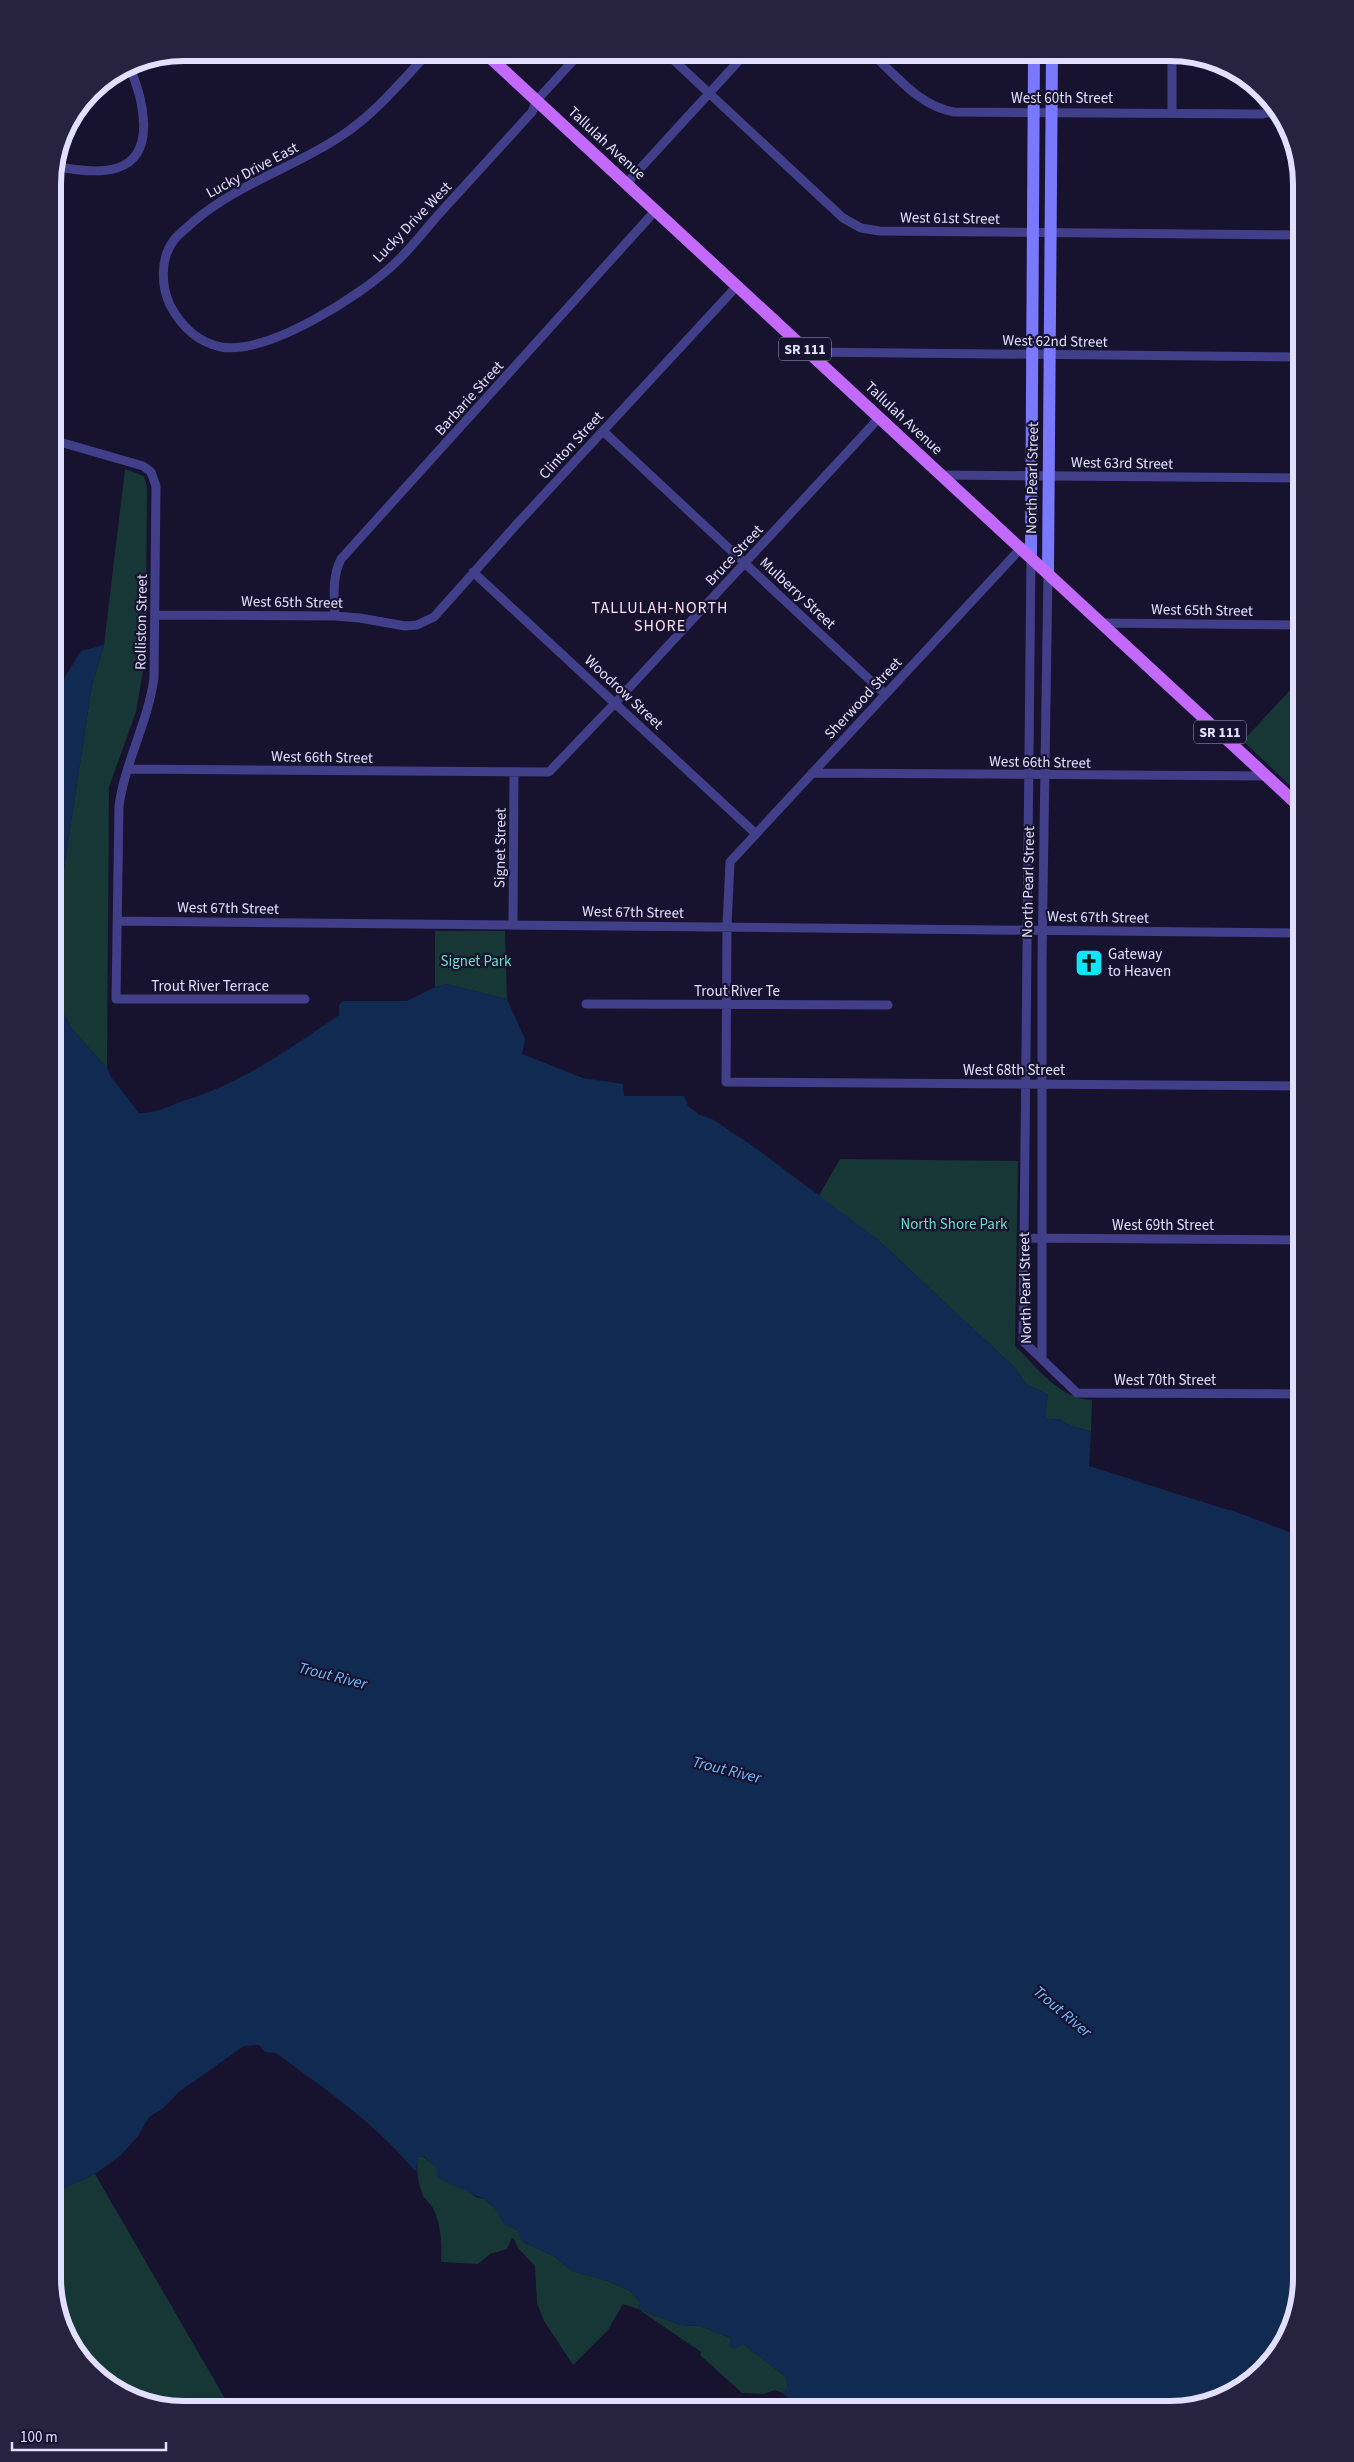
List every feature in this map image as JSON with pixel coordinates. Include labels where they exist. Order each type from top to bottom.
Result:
[{"type":"main road","name":"Tallulah Avenue","points":[[495,62],[1293,800]]},
{"type":"street","name":"Lucky Drive East","points":[[196,337],[179,322],[164,293],[164,264],[175,238],[227,196],[313,153],[355,126],[380,104],[420,62]]},
{"type":"street","name":"Lucky Drive West","points":[[196,337],[221,347],[252,345],[324,315],[352,297],[393,265],[532,112],[537,100],[572,62]]},
{"type":"street","name":"West 61st Street","points":[[676,62],[843,218],[861,228],[879,231],[1293,235]]},
{"type":"street","points":[[626,184],[738,62]]},
{"type":"street","name":"West 60th Street","points":[[881,62],[924,102],[938,109],[954,112],[1263,114],[1269,112]]},
{"type":"street","name":"North Pearl Street","points":[[1034,62],[1031,476],[1026,552],[1028,775],[1023,1341],[1042,1359]]},
{"type":"street","name":"North Pearl Street","points":[[1042,1359],[1040,1238],[1052,62]]},
{"type":"street","points":[[1172,62],[1172,112]]},
{"type":"street","points":[[62,167],[108,170],[125,164],[136,155],[143,140],[144,129],[138,92],[132,74]]},
{"type":"street","name":"Barbarie Street","points":[[335,616],[334,580],[341,559],[655,211]]},
{"type":"street","name":"Clinton Street","points":[[426,622],[434,617],[473,572],[738,286]]},
{"type":"street","name":"West 62nd Street","points":[[808,352],[1293,357]]},
{"type":"street","name":"Bruce Street","points":[[514,773],[549,772],[615,704],[879,418]]},
{"type":"street","name":"Mulberry Street","points":[[603,431],[885,694]]},
{"type":"street","name":"Rolliston Street","points":[[62,442],[133,461],[151,472],[156,495],[154,678],[151,698],[128,769]]},
{"type":"street","name":"West 63rd Street","points":[[941,475],[1293,478]]},
{"type":"street","name":"Sherwood Street","points":[[727,926],[728,870],[730,862],[885,694],[1026,552]]},
{"type":"street","name":"Woodrow Street","points":[[473,572],[756,833]]},
{"type":"street","name":"West 65th Street","points":[[155,615],[335,616],[360,618],[405,626],[426,622]]},
{"type":"street","name":"West 65th Street","points":[[1102,623],[1293,625]]},
{"type":"street","points":[[118,921],[119,806],[128,769]]},
{"type":"street","name":"West 66th Street","points":[[128,769],[514,773]]},
{"type":"street","name":"Signet Street","points":[[513,924],[514,773]]},
{"type":"street","name":"West 66th Street","points":[[812,773],[1268,776]]},
{"type":"street","name":"West 67th Street","points":[[118,921],[1293,933]]},
{"type":"street","name":"Trout River Terrace","points":[[118,921],[116,999],[305,999]]},
{"type":"street","points":[[727,926],[727,1004]]},
{"type":"street","name":"Trout River Te","points":[[586,1004],[888,1005]]},
{"type":"street","name":"West 68th Street","points":[[727,1004],[726,1082],[1293,1086]]},
{"type":"street","name":"West 69th Street","points":[[1024,1238],[1293,1240]]},
{"type":"street","name":"West 70th Street","points":[[1042,1359],[1077,1393],[1293,1394]]},
{"type":"green space","points":[[125,469],[144,476],[147,487],[146,620],[143,671],[136,712],[109,787],[107,1068],[72,1029],[62,1012],[62,883],[92,685],[104,645]]},
{"type":"green space","points":[[1293,687],[1293,788],[1243,741]]},
{"type":"green space","name":"Signet Park","points":[[435,931],[505,931],[507,999],[447,984],[435,987]]},
{"type":"green space","name":"North Shore Park","points":[[840,1159],[1018,1161],[1015,1346],[1040,1372],[1059,1388],[1080,1398],[1092,1400],[1091,1432],[1059,1419],[1049,1420],[1045,1416],[1048,1395],[1026,1384],[1015,1368],[877,1239],[818,1197]]},
{"type":"green space","points":[[422,2156],[476,2197],[484,2199],[496,2209],[505,2225],[516,2229],[523,2242],[555,2257],[572,2271],[608,2281],[630,2291],[640,2302],[638,2309],[623,2304],[608,2330],[573,2365],[544,2321],[537,2303],[535,2266],[518,2248],[514,2239],[512,2238],[507,2249],[490,2254],[478,2264],[441,2262],[438,2221],[433,2208],[423,2196],[419,2182],[418,2157]]},
{"type":"green space","points":[[95,2174],[226,2400],[176,2400],[145,2394],[116,2380],[92,2359],[78,2339],[65,2309],[61,2278],[61,2189]]},
{"type":"green space","points":[[638,2309],[681,2325],[700,2326],[731,2338],[729,2346],[742,2343],[786,2377],[788,2388],[782,2393],[775,2390],[764,2394],[742,2393],[700,2355],[701,2352]]},
{"type":"water","points":[[104,645],[92,685],[62,883],[62,688],[63,680],[81,651]]},
{"type":"water","name":"Trout River","points":[[447,984],[507,999],[525,1039],[522,1054],[583,1078],[623,1084],[624,1096],[684,1096],[688,1106],[700,1115],[712,1119],[757,1149],[877,1239],[1015,1368],[1026,1384],[1048,1395],[1045,1416],[1049,1420],[1059,1419],[1091,1432],[1089,1466],[1231,1510],[1293,1533],[1292,2294],[1286,2317],[1272,2346],[1251,2370],[1238,2380],[1209,2394],[1170,2401],[792,2401],[782,2393],[788,2388],[786,2377],[743,2344],[735,2349],[729,2346],[731,2338],[700,2326],[681,2325],[638,2309],[640,2302],[630,2291],[608,2281],[572,2271],[555,2257],[523,2242],[516,2229],[505,2225],[496,2209],[484,2199],[437,2178],[436,2167],[423,2156],[418,2157],[416,2171],[414,2170],[383,2137],[349,2107],[276,2053],[265,2052],[259,2045],[244,2046],[180,2091],[162,2109],[149,2117],[138,2136],[121,2155],[95,2174],[61,2189],[62,1012],[72,1029],[107,1068],[111,1077],[139,1113],[163,1109],[207,1093],[266,1064],[339,1015],[339,1005],[343,1001],[407,1001],[433,988]]},
{"type":"place","name":"Gateway to Heaven","points":[[1089,963]]},
{"type":"district","name":"TALLULAH-NORTH SHORE","points":[[660,616]]}]
